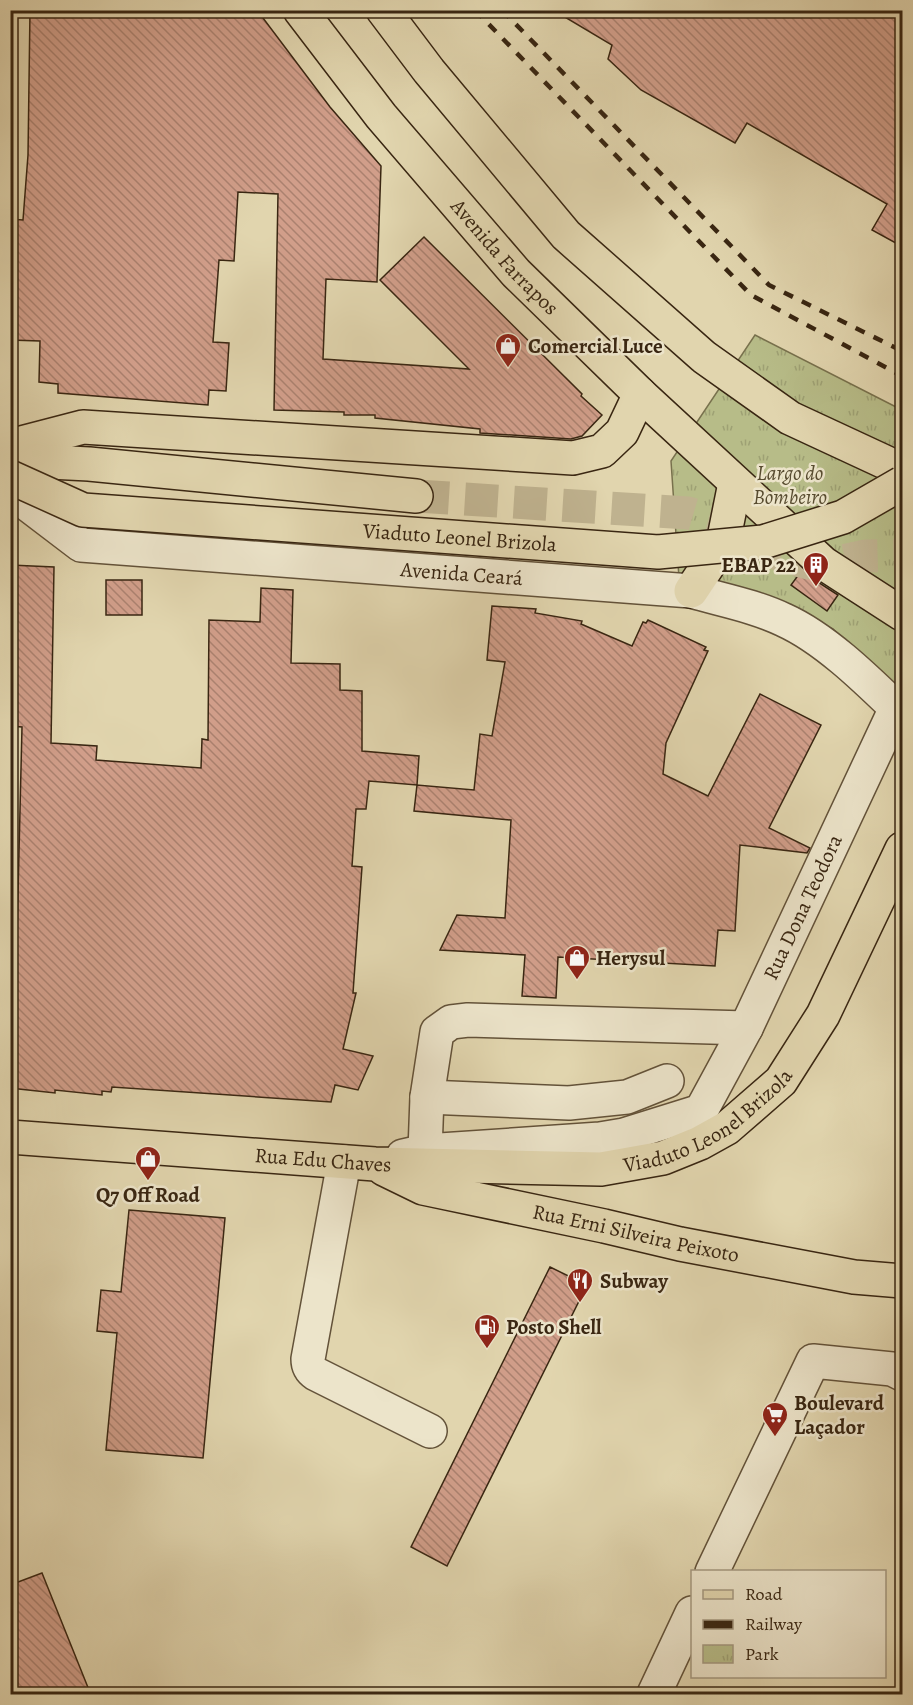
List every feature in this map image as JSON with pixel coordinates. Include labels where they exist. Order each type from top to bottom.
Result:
[{"type":"main road","name":"Avenida Farrapos","points":[[300,10],[381,116],[516,273],[640,394],[824,563],[903,614]]},
{"type":"main road","points":[[383,10],[429,71],[566,235],[704,357],[790,417],[903,470]]},
{"type":"main road","points":[[10,446],[83,427],[573,458],[602,451],[622,432],[640,394]]},
{"type":"main road","points":[[10,460],[100,465],[416,496]]},
{"type":"main road","name":"Viaduto Leonel Brizola","points":[[10,477],[83,510],[658,552],[763,542],[843,517],[903,483]]},
{"type":"main road","points":[[691,591],[723,543],[735,483]]},
{"type":"main road","name":"Viaduto Leonel Brizola","points":[[371,1163],[601,1169],[663,1158],[700,1143],[727,1128],[781,1082],[823,1015],[903,849]]},
{"type":"main road","name":"Rua Edu Chaves","points":[[10,1137],[371,1163]]},
{"type":"main road","name":"Rua Erni Silveira Peixoto","points":[[371,1163],[423,1188],[692,1246],[854,1276],[903,1281]]},
{"type":"street","name":"Avenida Ceará","points":[[10,491],[81,545],[691,591],[749,607],[785,620],[829,649],[899,706]]},
{"type":"street","name":"Rua Dona Teodora","points":[[700,1111],[746,1028],[899,706]]},
{"type":"street","points":[[425,1151],[428,1097],[437,1032],[451,1022],[468,1020],[746,1028]]},
{"type":"street","points":[[428,1097],[569,1103],[627,1097],[667,1081]]},
{"type":"street","name":"Rua Edu Chaves","points":[[371,1163],[425,1151],[600,1139],[624,1135],[700,1111]]},
{"type":"street","points":[[371,1163],[308,1365],[315,1374],[430,1431]]},
{"type":"street","points":[[713,1570],[813,1362],[892,1369],[903,1374]]},
{"type":"street","points":[[654,1695],[691,1617]]},
{"type":"green space","name":"Largo do Bombeiro","points":[[755,335],[902,410],[902,713],[901,696],[833,629],[751,591],[679,578],[671,461]]},
{"type":"building","points":[[30,10],[257,10],[330,107],[381,166],[377,282],[326,279],[323,359],[469,369],[380,280],[424,237],[602,415],[582,436],[571,439],[480,433],[480,429],[375,418],[375,415],[274,410],[278,194],[238,192],[234,261],[219,260],[213,342],[229,343],[226,391],[209,390],[208,405],[58,393],[58,384],[39,382],[40,341],[10,340],[10,219],[23,220],[28,155]]},
{"type":"building","points":[[553,10],[903,10],[903,247],[872,230],[887,204],[747,123],[735,143],[641,90],[608,59],[612,45]]},
{"type":"building","points":[[10,565],[54,567],[51,743],[97,746],[96,760],[201,768],[202,739],[208,740],[209,620],[260,622],[261,588],[293,590],[291,663],[340,664],[340,690],[362,691],[362,751],[419,756],[417,785],[369,781],[366,809],[356,809],[352,866],[362,867],[353,993],[356,993],[343,1049],[373,1056],[358,1090],[335,1085],[331,1102],[112,1087],[111,1092],[102,1091],[102,1095],[10,1088],[10,1060],[14,1060],[22,727],[10,726]]},
{"type":"building","name":"EBAP 22","points":[[802,570],[838,595],[827,611],[791,585]]},
{"type":"building","points":[[106,580],[142,580],[142,615],[106,615]]},
{"type":"building","points":[[492,606],[536,609],[535,613],[582,621],[581,624],[632,646],[643,622],[646,623],[648,620],[706,647],[704,650],[708,651],[666,743],[663,774],[708,796],[760,694],[821,725],[769,828],[810,848],[807,853],[740,845],[735,931],[718,930],[715,966],[558,957],[556,998],[522,996],[525,955],[440,950],[457,915],[505,918],[511,820],[414,811],[417,785],[474,790],[480,734],[492,736],[505,662],[487,660]]},
{"type":"building","points":[[129,1210],[225,1218],[203,1458],[106,1450],[117,1333],[97,1331],[101,1290],[121,1292]]},
{"type":"building","points":[[550,1267],[587,1285],[447,1566],[411,1547]]},
{"type":"building","points":[[42,1573],[91,1695],[10,1695],[10,1585]]},
{"type":"tunnel","points":[[416,496],[688,513],[733,526],[780,555],[808,563],[838,562],[866,556],[902,555]]},
{"type":"railway","points":[[475,10],[751,295],[902,376]]},
{"type":"railway","points":[[502,10],[769,285],[902,351]]},
{"type":"place","name":"Comercial Luce","points":[[508,369]]},
{"type":"place","name":"EBAP 22","points":[[816,588]]},
{"type":"place","name":"Herysul","points":[[577,981]]},
{"type":"place","name":"Q7 Off Road","points":[[148,1182]]},
{"type":"place","name":"Subway","points":[[580,1304]]},
{"type":"place","name":"Posto Shell","points":[[487,1350]]},
{"type":"place","name":"Boulevard Laçador","points":[[775,1438]]}]
